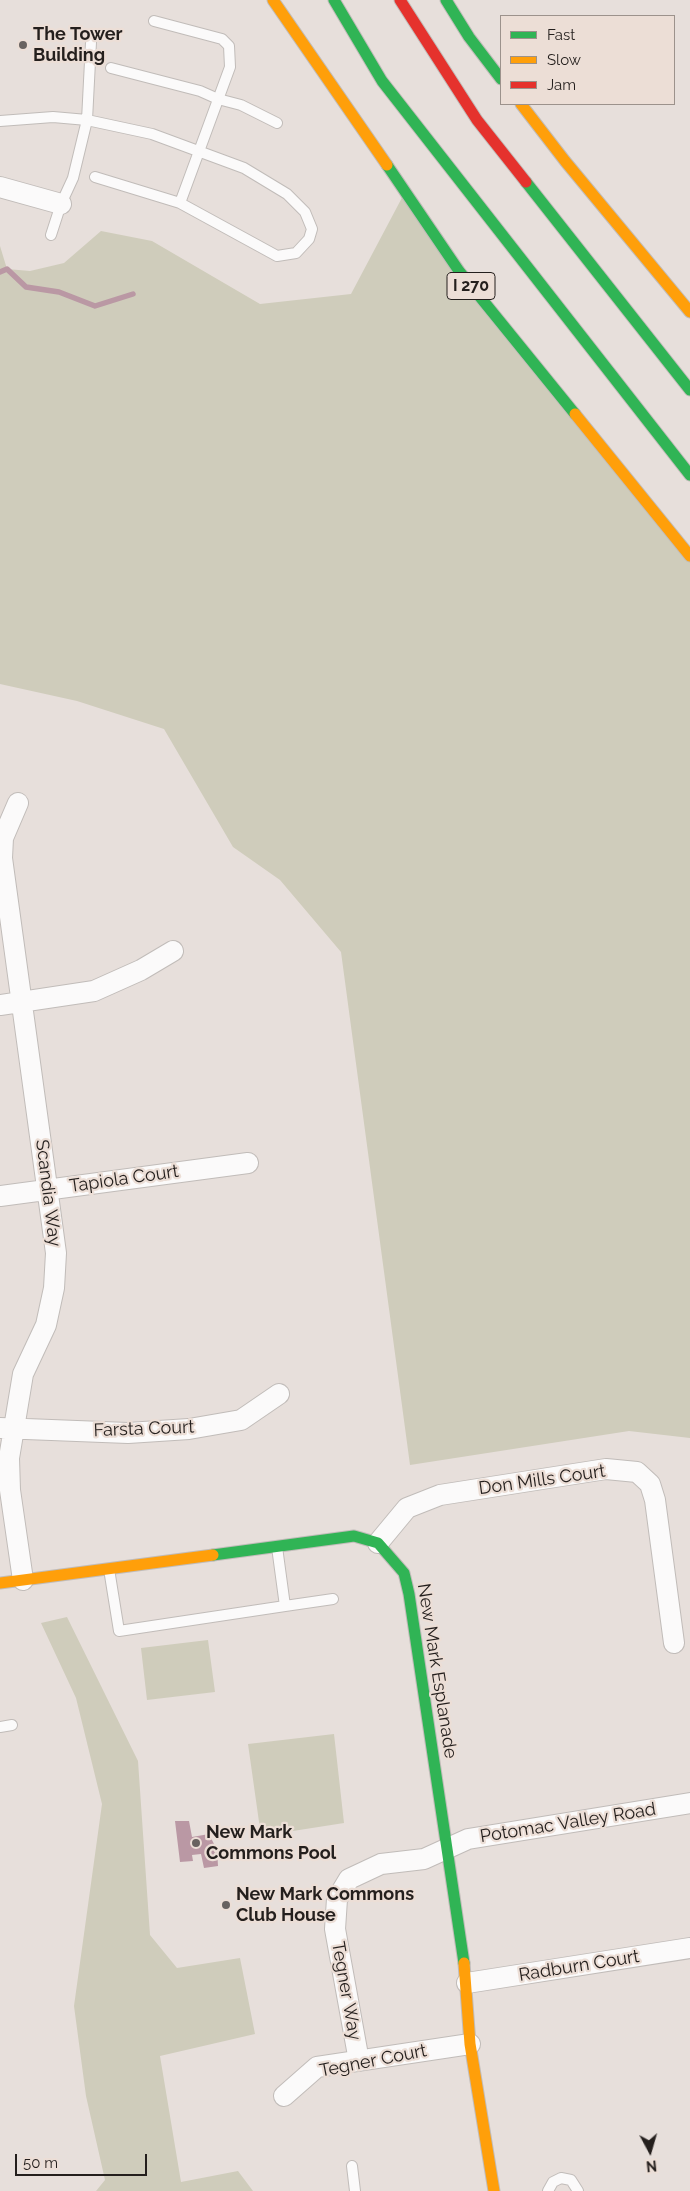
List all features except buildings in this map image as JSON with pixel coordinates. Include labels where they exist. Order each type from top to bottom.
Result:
[{"type":"main road","name":"I 270","points":[[273,0],[459,271],[690,556]]},
{"type":"main road","points":[[334,0],[382,81],[690,475]]},
{"type":"main road","points":[[400,0],[477,120],[690,390]]},
{"type":"main road","points":[[446,0],[469,37],[500,78]]},
{"type":"main road","points":[[521,105],[690,312]]},
{"type":"main road","points":[[0,1583],[354,1536],[378,1543]]},
{"type":"main road","name":"New Mark Esplanade","points":[[378,1543],[404,1573],[410,1594],[467,1983],[470,2044],[494,2191]]},
{"type":"street","points":[[0,187],[61,204]]},
{"type":"street","name":"Scandia Way","points":[[18,803],[3,838],[2,858],[56,1253],[54,1288],[46,1325],[23,1374],[6,1428],[10,1490],[23,1580]]},
{"type":"street","points":[[0,1005],[94,991],[141,970],[173,951]]},
{"type":"street","name":"Tapiola Court","points":[[0,1196],[248,1163]]},
{"type":"street","name":"Farsta Court","points":[[6,1428],[128,1433],[189,1429],[241,1420],[279,1394]]},
{"type":"street","name":"Don Mills Court","points":[[378,1543],[407,1508],[440,1495],[606,1469],[637,1472],[650,1484],[656,1500],[674,1643]]},
{"type":"street","name":"Potomac Valley Road","points":[[447,1847],[468,1838],[690,1803]]},
{"type":"street","name":"Tegner Way","points":[[359,2061],[335,1929],[337,1899],[349,1879],[382,1864],[424,1859],[447,1847]]},
{"type":"street","name":"Radburn Court","points":[[467,1983],[690,1948]]},
{"type":"street","name":"Tegner Court","points":[[284,2096],[317,2068],[470,2044]]},
{"type":"lane","points":[[154,21],[222,39],[229,46],[230,67],[197,151],[180,203]]},
{"type":"lane","points":[[51,236],[61,204],[73,178],[87,120],[91,42]]},
{"type":"lane","points":[[111,68],[200,91],[241,106],[277,123]]},
{"type":"lane","points":[[0,121],[53,117],[87,120],[152,134],[244,168],[287,194],[305,212],[312,228],[309,239],[296,253],[277,256],[180,203],[95,178]]},
{"type":"lane","points":[[277,1546],[285,1606]]},
{"type":"lane","points":[[109,1569],[119,1631],[333,1599]]},
{"type":"lane","points":[[0,1727],[12,1725]]},
{"type":"lane","points":[[352,2166],[355,2191]]},
{"type":"lane","points":[[548,2191],[552,2182],[561,2178],[570,2180],[578,2191]]},
{"type":"shaded area","points":[[405,192],[690,556],[690,1438],[629,1431],[410,1465],[341,952],[280,880],[233,847],[164,729],[77,701],[0,684],[0,246],[7,269],[30,271],[64,263],[101,231],[152,241],[260,304],[351,294]]},
{"type":"shaded area","points":[[67,1617],[138,1761],[150,1935],[177,1968],[240,1958],[255,2034],[160,2056],[181,2182],[238,2171],[253,2191],[96,2191],[105,2180],[86,2096],[74,2006],[102,1804],[76,1698],[41,1623]]},
{"type":"shaded area","points":[[208,1640],[215,1692],[147,1700],[141,1648]]},
{"type":"shaded area","points":[[334,1734],[344,1823],[261,1836],[248,1744]]},
{"type":"shaded area","name":"New Mark Commons Pool","points":[[175,1821],[189,1821],[192,1837],[209,1834],[217,1850],[218,1866],[204,1868],[201,1854],[192,1855],[193,1861],[180,1862]]},
{"type":"waterway","points":[[0,272],[7,269],[26,287],[59,292],[95,306],[133,294]]},
{"type":"traffic: fast","points":[[334,0],[382,81],[690,475]]},
{"type":"traffic: fast","points":[[446,0],[469,37],[500,78]]},
{"type":"traffic: fast","points":[[387,165],[459,271],[575,414]]},
{"type":"traffic: fast","points":[[526,182],[690,390]]},
{"type":"traffic: fast","points":[[213,1555],[354,1536],[378,1543],[404,1573],[409,1594],[464,1963]]},
{"type":"traffic: slow","points":[[273,0],[387,165]]},
{"type":"traffic: slow","points":[[522,105],[565,161],[690,312]]},
{"type":"traffic: slow","points":[[575,414],[690,556]]},
{"type":"traffic: slow","points":[[0,1583],[213,1555]]},
{"type":"traffic: slow","points":[[464,1963],[470,2044],[494,2191]]},
{"type":"traffic: jam","points":[[400,0],[477,120],[526,182]]},
{"type":"place","name":"The Tower Building","points":[[23,45]]},
{"type":"place","name":"New Mark Commons Pool","points":[[196,1843]]},
{"type":"place","name":"New Mark Commons Club House","points":[[226,1905]]}]
